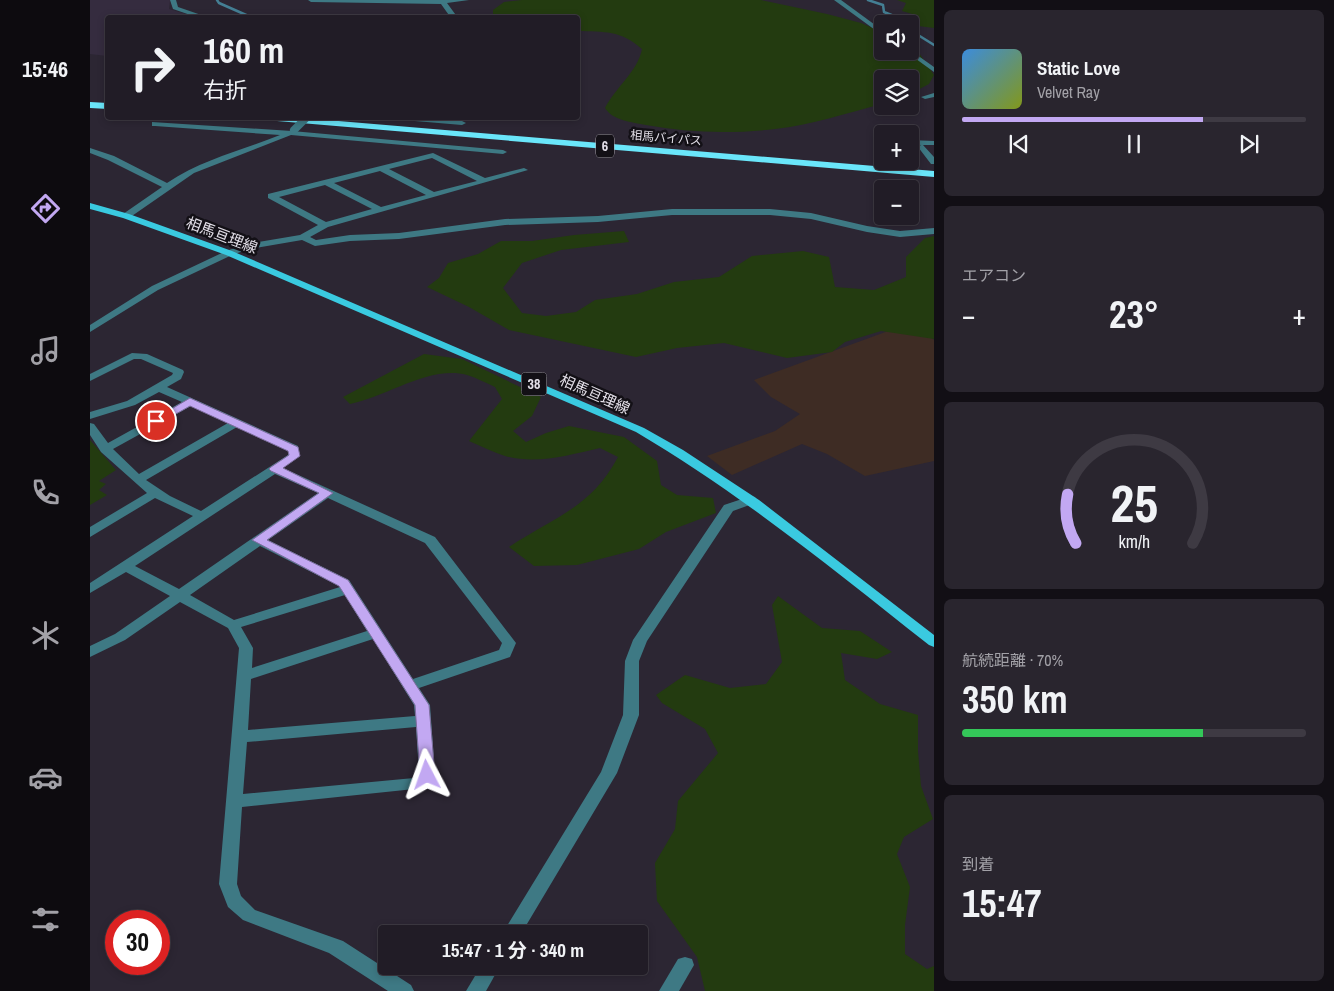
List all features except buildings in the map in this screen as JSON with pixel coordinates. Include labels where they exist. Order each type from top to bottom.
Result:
[{"type":"highway","points":[[90,105],[105,106]]},
{"type":"highway","name":"相馬バイパス","points":[[300,120],[934,174]]},
{"type":"main road","name":"相馬亘理線","points":[[90,206],[126,216],[229,253],[640,430],[686,455],[751,500],[934,642]]},
{"type":"street","points":[[173,0],[175,8],[198,15]]},
{"type":"street","points":[[310,0],[443,2],[466,0]]},
{"type":"street","points":[[837,0],[874,27]]},
{"type":"street","points":[[443,2],[453,15]]},
{"type":"street","points":[[919,59],[934,70]]},
{"type":"street","points":[[925,97],[934,95]]},
{"type":"street","points":[[126,216],[191,171],[208,162],[257,147],[293,131],[304,120]]},
{"type":"street","points":[[427,120],[462,123]]},
{"type":"street","points":[[155,124],[293,131],[503,152]]},
{"type":"street","points":[[919,142],[934,143]]},
{"type":"street","points":[[435,146],[430,153],[484,181]]},
{"type":"street","points":[[922,148],[934,162]]},
{"type":"street","points":[[90,150],[112,158],[168,187]]},
{"type":"street","points":[[325,225],[271,196],[433,155]]},
{"type":"street","points":[[381,168],[432,195]]},
{"type":"street","points":[[91,327],[155,288],[229,253],[247,247],[303,237],[325,225],[524,170]]},
{"type":"street","points":[[326,182],[380,210]]},
{"type":"street","points":[[303,237],[315,243],[350,238],[408,235],[505,222],[598,219],[672,212],[770,212],[811,216],[867,229],[900,234],[934,231]]},
{"type":"street","points":[[90,378],[132,356],[143,356],[179,372],[177,377],[130,403],[90,416]]},
{"type":"street","points":[[90,589],[294,456],[294,449],[158,387]]},
{"type":"street","points":[[105,450],[190,402]]},
{"type":"street","points":[[138,480],[236,423]]},
{"type":"street","points":[[90,426],[105,450],[138,480],[155,493],[202,516]]},
{"type":"street","points":[[275,469],[430,540],[509,643],[505,652],[410,686]]},
{"type":"street","points":[[90,533],[155,493]]},
{"type":"street","points":[[90,652],[120,638],[327,493]]},
{"type":"street","points":[[516,925],[608,774],[631,715],[632,660],[640,640],[728,508],[751,500]]},
{"type":"street","points":[[234,800],[418,784],[427,775],[422,705],[344,583],[258,540]]},
{"type":"street","points":[[126,566],[233,625],[246,648],[228,884],[230,897],[238,908],[249,915],[336,947],[404,991]]},
{"type":"street","points":[[233,625],[348,590]]},
{"type":"street","points":[[244,676],[376,633]]},
{"type":"street","points":[[239,736],[424,721]]},
{"type":"street","points":[[669,991],[685,965]]},
{"type":"street","points":[[476,991],[486,975]]},
{"type":"shaded area","points":[[90,0],[170,0],[169,9],[189,15],[105,15],[105,56],[90,54]]},
{"type":"shaded area","points":[[913,322],[934,340],[934,461],[865,476],[827,454],[802,444],[732,475],[707,456],[775,431],[800,414],[771,397],[754,380]]},
{"type":"green space","points":[[522,0],[761,0],[827,14],[874,29],[874,60],[919,60],[919,53],[934,75],[929,84],[919,89],[919,70],[874,70],[874,106],[815,122],[743,132],[678,130],[629,122],[613,116],[605,108],[640,57],[642,49],[627,38],[612,33],[580,31],[580,15],[493,15],[493,10],[504,2]]},
{"type":"green space","points":[[897,0],[934,0],[934,28],[919,26],[919,15],[902,11],[906,3]]},
{"type":"green space","points":[[624,231],[629,242],[561,250],[522,263],[503,288],[522,313],[546,316],[576,312],[595,300],[637,294],[674,282],[719,277],[752,256],[803,251],[829,257],[835,287],[874,290],[906,277],[906,257],[925,238],[934,236],[934,339],[881,331],[845,342],[832,352],[787,358],[724,343],[677,348],[636,357],[509,330],[469,307],[427,287],[439,278],[448,263],[478,254],[501,241],[532,241]]},
{"type":"green space","points":[[424,354],[462,359],[541,397],[532,416],[513,431],[526,442],[569,426],[624,437],[657,461],[661,485],[677,495],[713,498],[716,513],[666,532],[639,549],[577,565],[534,566],[509,547],[584,500],[596,488],[618,457],[600,448],[552,458],[517,459],[469,441],[502,399],[495,387],[467,375],[453,373],[438,374],[350,404],[343,397]]},
{"type":"green space","points":[[90,440],[116,470],[99,481],[106,484],[99,490],[107,495],[90,505]]},
{"type":"green space","points":[[778,596],[822,628],[860,631],[892,652],[877,659],[841,653],[845,680],[880,704],[918,715],[918,751],[921,786],[933,819],[904,837],[897,854],[910,887],[905,925],[905,954],[927,969],[934,966],[934,991],[705,991],[697,957],[657,901],[655,863],[675,829],[678,801],[718,753],[705,729],[662,703],[656,695],[685,675],[730,688],[766,684],[782,662],[772,605]]},
{"type":"waterway","points":[[217,0],[219,3],[246,15]]},
{"type":"waterway","points":[[868,0],[883,5],[884,12],[892,15]]},
{"type":"waterway","points":[[919,36],[934,45]]},
{"type":"route","points":[[156,421],[190,402],[294,449],[294,456],[275,469],[327,493],[258,540],[344,583],[422,705],[427,775]]}]
